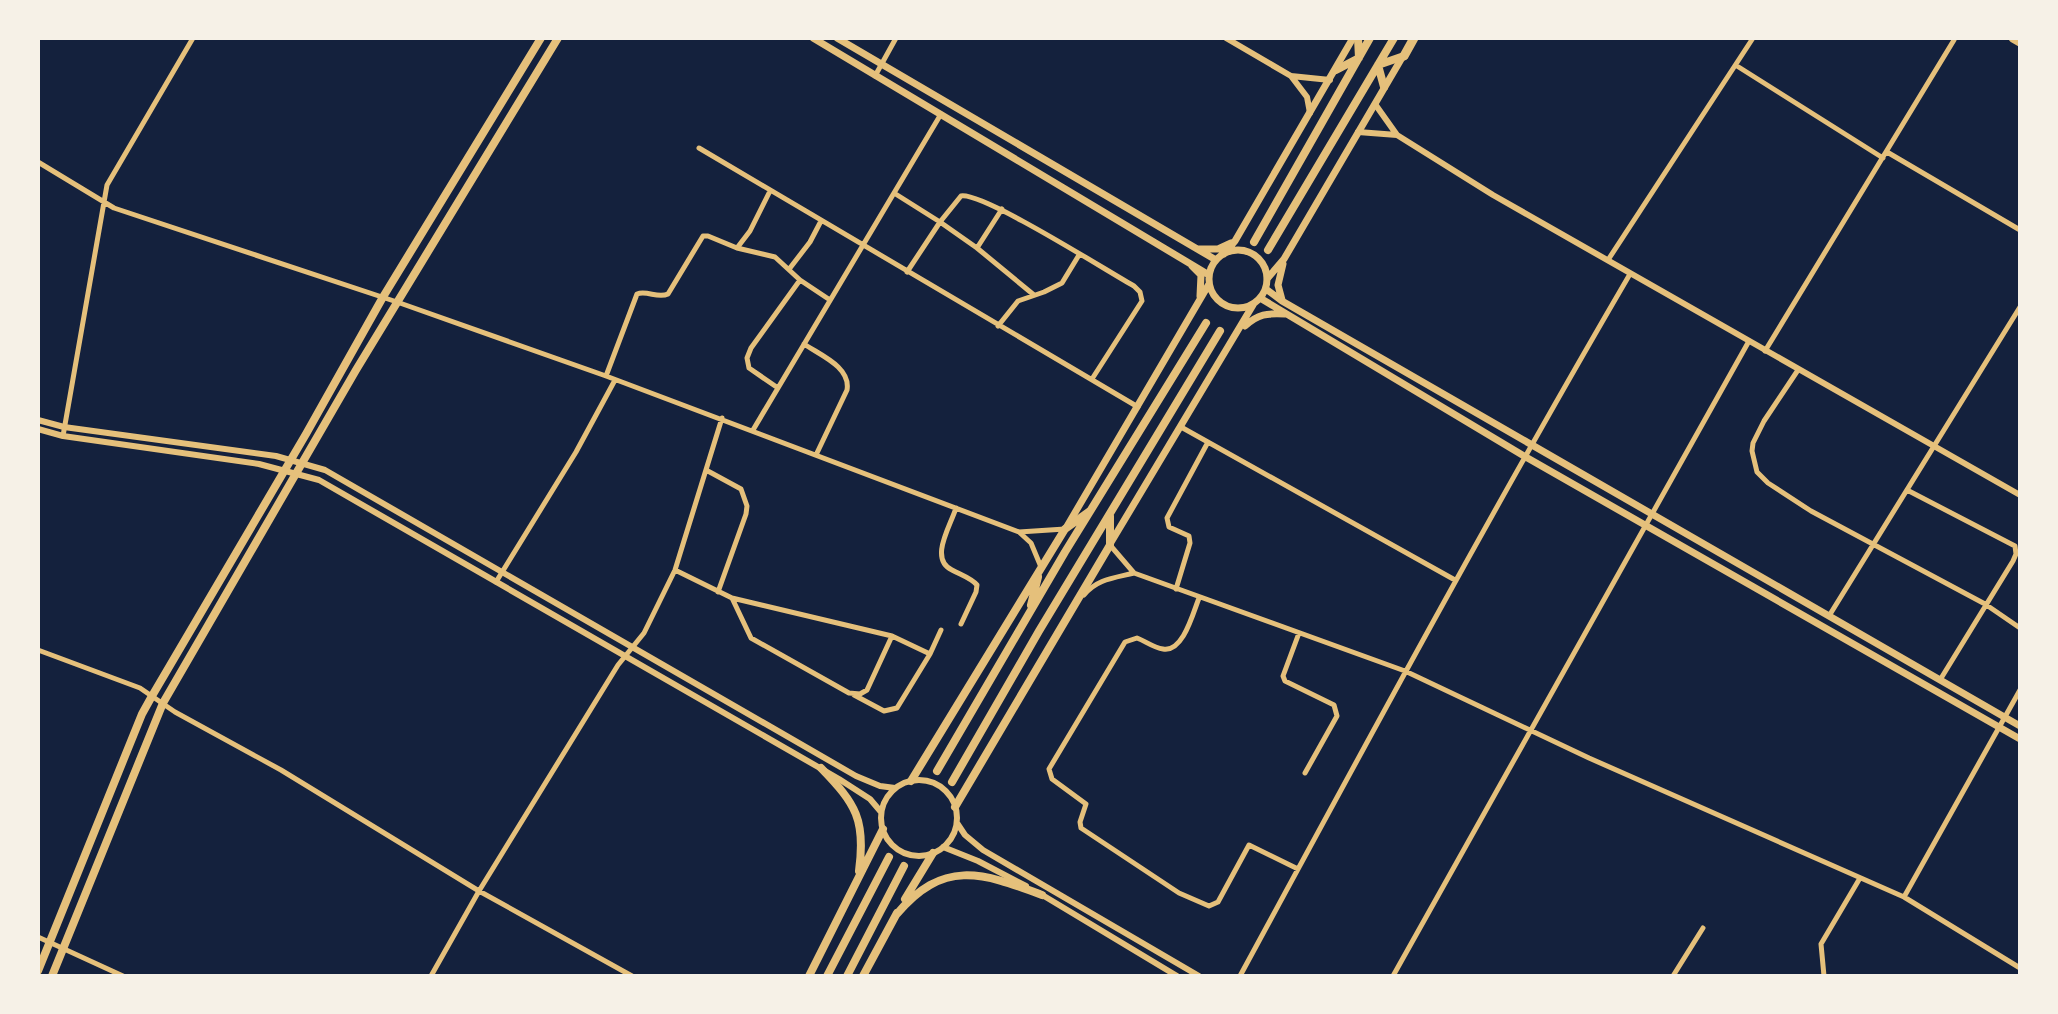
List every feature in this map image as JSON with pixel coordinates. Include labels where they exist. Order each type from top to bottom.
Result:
[{"type":"highway","points":[[1404,55],[1414,38]]},
{"type":"highway","points":[[2013,38],[2020,42]]},
{"type":"main road","points":[[38,971],[142,714],[383,297],[541,38]]},
{"type":"main road","points":[[52,975],[163,703],[397,302],[558,38]]},
{"type":"main road","points":[[813,38],[1185,258],[1209,275]]},
{"type":"main road","points":[[837,38],[1216,260]]},
{"type":"main road","points":[[1355,38],[1359,58]]},
{"type":"main road","points":[[911,781],[1200,303],[1216,260],[1235,241],[1355,38]]},
{"type":"main road","points":[[1254,242],[1370,38]]},
{"type":"main road","points":[[1268,250],[1394,38]]},
{"type":"main road","points":[[1378,65],[1404,55]]},
{"type":"main road","points":[[1267,279],[1284,259],[1404,55]]},
{"type":"main road","points":[[1336,70],[1359,58]]},
{"type":"main road","points":[[1378,65],[1384,87]]},
{"type":"main road","points":[[1194,249],[1217,249],[1235,241]]},
{"type":"main road","points":[[956,807],[1064,620],[1253,305],[1266,289],[1267,279],[1260,261],[1253,254],[1243,251],[1224,254]]},
{"type":"main road","points":[[1185,258],[1200,275],[1200,303]]},
{"type":"main road","points":[[1282,301],[1278,285],[1284,259]]},
{"type":"main road","points":[[1209,284],[1218,300],[1226,306],[1244,308],[1253,305]]},
{"type":"main road","points":[[1266,289],[1282,301],[1530,446],[2020,726]]},
{"type":"main road","points":[[1260,298],[1524,456],[2020,739]]},
{"type":"main road","points":[[1239,331],[1255,317],[1267,313],[1287,314]]},
{"type":"main road","points":[[937,771],[1206,323]]},
{"type":"main road","points":[[952,782],[1039,631],[1220,331]]},
{"type":"main road","points":[[1065,529],[1094,507]]},
{"type":"main road","points":[[1110,515],[1110,545]]},
{"type":"main road","points":[[1028,616],[1041,568]]},
{"type":"main road","points":[[1039,631],[1064,620]]},
{"type":"main road","points":[[821,768],[849,798],[858,818],[861,850],[855,886]]},
{"type":"main road","points":[[809,975],[883,829]]},
{"type":"main road","points":[[863,975],[933,853]]},
{"type":"main road","points":[[827,975],[888,857]]},
{"type":"main road","points":[[847,975],[904,866]]},
{"type":"main road","points":[[896,915],[912,895],[926,886],[942,879],[963,875],[984,876],[1042,895]]},
{"type":"street","points":[[63,436],[107,185],[193,38]]},
{"type":"street","points":[[876,76],[896,38]]},
{"type":"street","points":[[1226,38],[1291,76],[1307,97],[1310,115]]},
{"type":"street","points":[[1608,260],[1753,38]]},
{"type":"street","points":[[1765,351],[1954,40]]},
{"type":"street","points":[[1737,66],[1883,158]]},
{"type":"street","points":[[1291,76],[1330,80]]},
{"type":"street","points":[[1375,104],[1397,135],[1493,195],[2020,495]]},
{"type":"street","points":[[753,430],[941,114]]},
{"type":"street","points":[[1358,132],[1397,135]]},
{"type":"street","points":[[699,148],[1138,407]]},
{"type":"street","points":[[1887,152],[2020,230]]},
{"type":"street","points":[[38,162],[114,208],[383,297],[606,376],[1019,532],[1031,544],[1041,568]]},
{"type":"street","points":[[737,248],[750,231],[770,191]]},
{"type":"street","points":[[894,193],[977,248],[1034,295]]},
{"type":"street","points":[[908,272],[940,222],[961,196],[968,195],[1002,209],[1140,292],[1142,301],[1092,379]]},
{"type":"street","points":[[977,248],[1002,209]]},
{"type":"street","points":[[789,268],[810,242],[821,221]]},
{"type":"street","points":[[606,376],[637,294],[642,292],[661,297],[668,294],[703,236],[737,248],[769,254],[830,300]]},
{"type":"street","points":[[998,326],[1018,301],[1062,283],[1079,255]]},
{"type":"street","points":[[1240,975],[1455,580],[1630,274]]},
{"type":"street","points":[[778,388],[749,368],[747,358],[751,348],[800,280]]},
{"type":"street","points":[[1829,616],[2020,307]]},
{"type":"street","points":[[1393,975],[1749,341]]},
{"type":"street","points":[[804,344],[840,368],[848,382],[816,455]]},
{"type":"street","points":[[1798,370],[1764,421],[1753,443],[1757,472],[1768,483],[1811,511],[1985,604],[2020,628]]},
{"type":"street","points":[[496,582],[576,452],[615,380]]},
{"type":"street","points":[[431,975],[479,891],[625,656],[644,633],[675,570],[722,418]]},
{"type":"street","points":[[38,420],[64,427],[262,454],[325,470],[856,776],[880,786],[895,788]]},
{"type":"street","points":[[1181,427],[1455,580]]},
{"type":"street","points":[[38,429],[63,436],[284,470],[319,480],[821,768],[859,791],[881,812]]},
{"type":"street","points":[[1176,589],[1190,543],[1189,536],[1169,527],[1167,518],[1208,442]]},
{"type":"street","points":[[706,470],[741,489],[747,506],[718,592]]},
{"type":"street","points":[[1907,490],[2015,546],[2013,561],[1940,680]]},
{"type":"street","points":[[956,508],[941,553],[941,561],[945,567],[973,580],[977,585],[961,624]]},
{"type":"street","points":[[1019,532],[1065,529]]},
{"type":"street","points":[[1110,545],[1134,573],[1405,670],[1589,758],[1905,897],[2020,968]]},
{"type":"street","points":[[675,570],[732,598],[892,636],[930,654]]},
{"type":"street","points":[[1064,620],[1091,586],[1105,579],[1134,573]]},
{"type":"street","points":[[732,598],[751,638],[884,711],[897,708],[930,654],[940,630]]},
{"type":"street","points":[[1199,598],[1180,644],[1171,650],[1137,638],[1125,642],[1049,769],[1049,774],[1086,804],[1080,822],[1081,828],[1179,893],[1202,905],[1209,906],[1218,902],[1249,845],[1298,869]]},
{"type":"street","points":[[1299,633],[1283,676],[1285,681],[1334,705],[1337,710],[1337,716],[1305,773]]},
{"type":"street","points":[[849,692],[860,694],[867,690],[892,636]]},
{"type":"street","points":[[38,650],[134,685],[281,770],[479,891],[632,975]]},
{"type":"street","points":[[1905,897],[2020,690]]},
{"type":"street","points":[[922,780],[938,785],[947,792],[956,807],[957,823],[951,839],[933,853],[916,856],[900,851],[887,839],[883,829],[881,812],[885,801],[895,788],[911,781],[922,780]]},
{"type":"street","points":[[957,823],[965,835],[983,850],[1199,975]]},
{"type":"street","points":[[943,847],[978,861],[1042,895],[1177,975]]},
{"type":"street","points":[[1825,975],[1821,944],[1860,878]]},
{"type":"street","points":[[1673,975],[1703,928]]},
{"type":"street","points":[[38,937],[123,975]]}]
